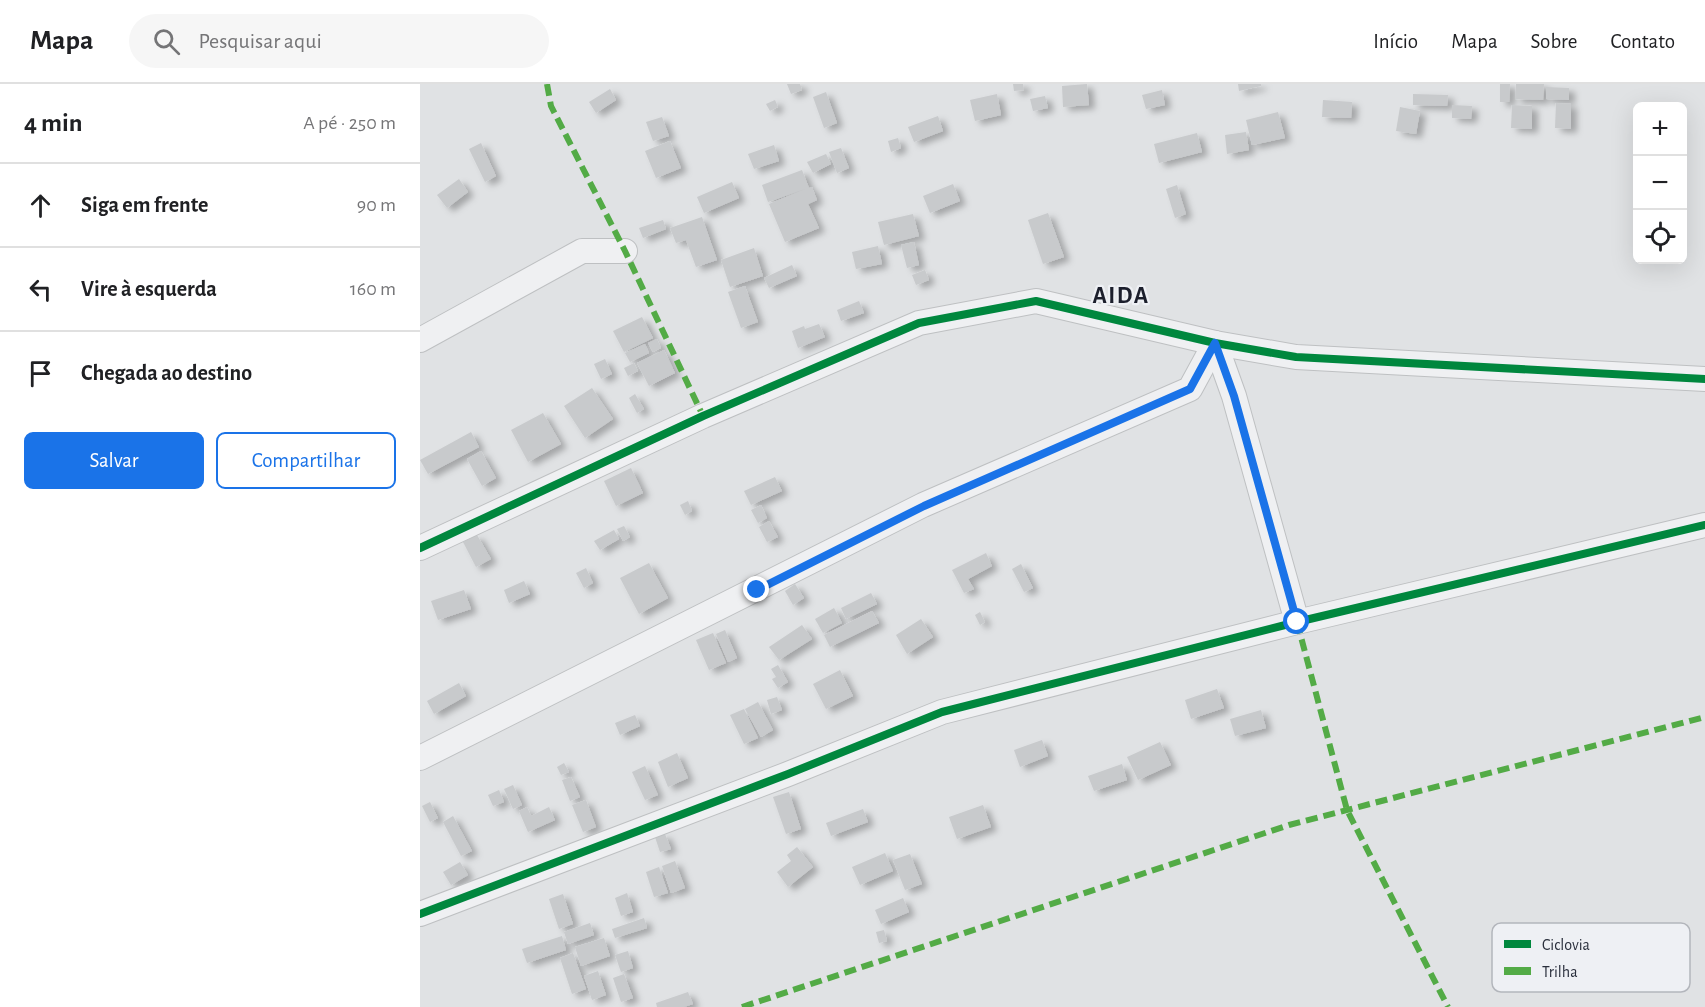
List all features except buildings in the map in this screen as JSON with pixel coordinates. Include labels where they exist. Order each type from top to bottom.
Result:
[{"type":"street","points":[[420,340],[582,251],[625,251]]},
{"type":"street","points":[[420,548],[703,416],[919,323],[1036,301],[1215,343],[1296,357],[1705,379]]},
{"type":"street","points":[[1215,343],[1234,396],[1297,622]]},
{"type":"street","points":[[420,758],[924,506],[1190,389],[1215,343]]},
{"type":"street","points":[[420,914],[788,774],[942,712],[1297,622],[1705,525]]},
{"type":"marked path","points":[[547,84],[551,106],[625,251],[703,416]]},
{"type":"marked path","points":[[1297,622],[1347,810],[1448,1007]]},
{"type":"marked path","points":[[742,1007],[1289,825],[1705,717]]},
{"type":"cycle path","points":[[420,548],[703,416],[919,323],[1036,301],[1215,343],[1296,357],[1705,379]]},
{"type":"cycle path","points":[[420,914],[788,774],[942,712],[1297,622],[1705,525]]},
{"type":"district","name":"AIDA","points":[[1121,296]]},
{"type":"route","points":[[757,590],[924,506],[1190,389],[1215,343],[1234,396],[1297,622]]}]
